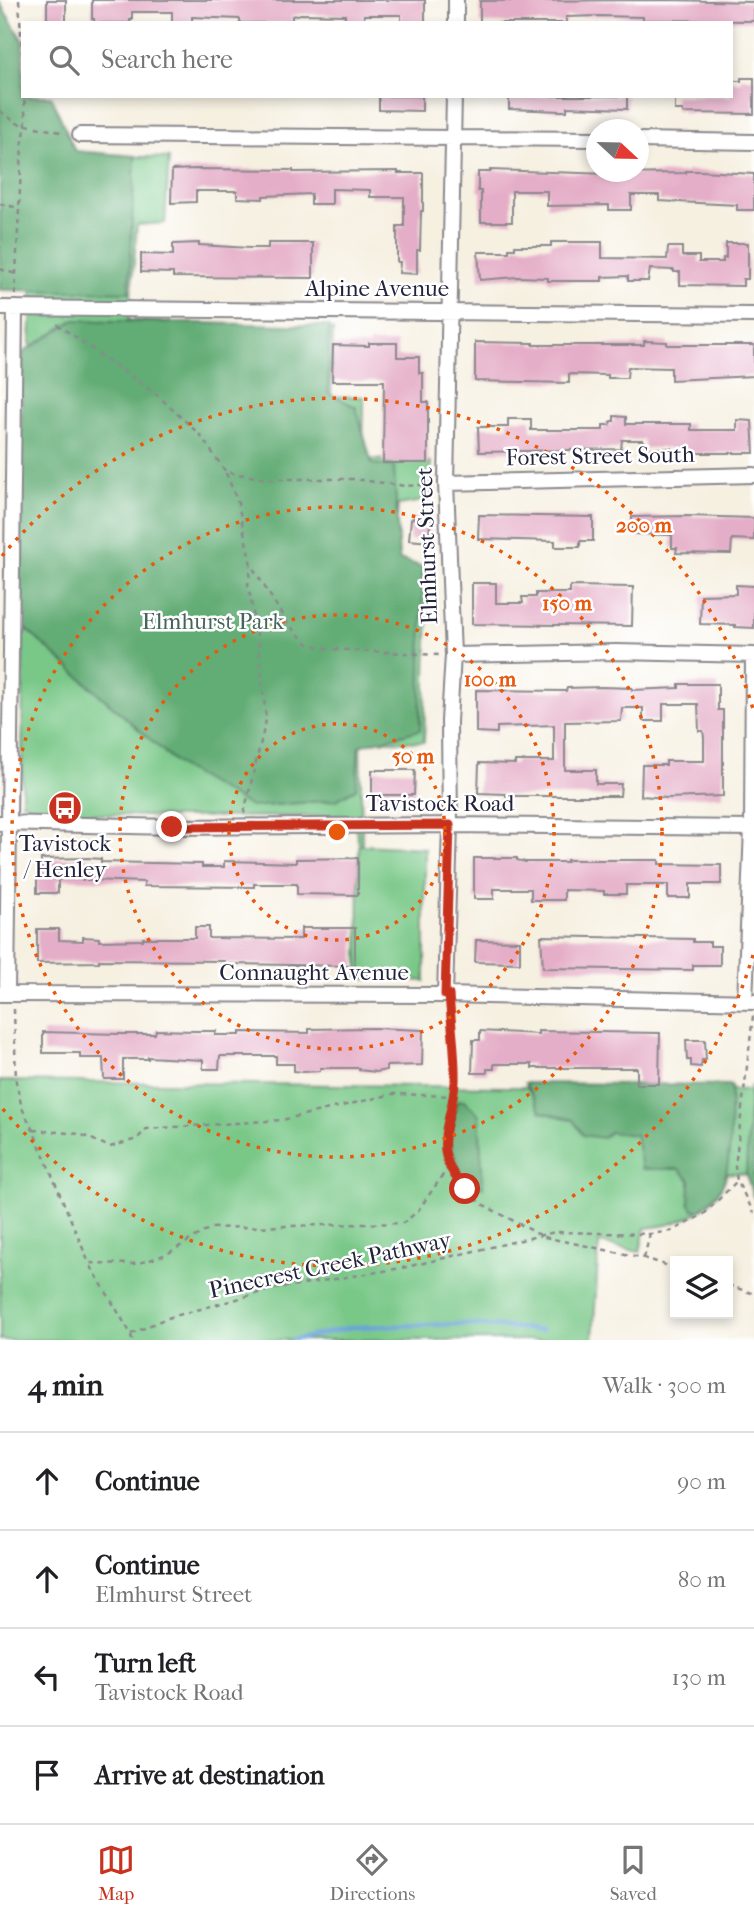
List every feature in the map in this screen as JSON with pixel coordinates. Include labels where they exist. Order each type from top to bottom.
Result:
[{"type":"street","points":[[456,0],[456,21]]},
{"type":"street","name":"Elmhurst Street","points":[[447,995],[449,721],[453,655],[446,483],[454,98]]},
{"type":"street","points":[[79,135],[586,139]]},
{"type":"street","points":[[649,139],[754,142]]},
{"type":"street","points":[[4,994],[7,308]]},
{"type":"street","name":"Alpine Avenue","points":[[7,308],[754,315]]},
{"type":"street","name":"Forest Street South","points":[[446,483],[754,475]]},
{"type":"street","points":[[453,655],[616,652],[754,655],[751,1005]]},
{"type":"street","name":"Tavistock Road","points":[[5,823],[241,827],[450,825],[753,828]]},
{"type":"street","name":"Connaught Avenue","points":[[4,994],[447,995],[751,1005]]},
{"type":"path","points":[[19,0],[21,34]]},
{"type":"path","points":[[7,308],[16,274],[22,145],[26,125],[24,98]]},
{"type":"path","points":[[0,111],[17,123],[79,135]]},
{"type":"path","points":[[0,204],[19,208]]},
{"type":"path","points":[[0,269],[16,274]]},
{"type":"path","points":[[44,308],[43,316],[60,325],[157,395],[200,435],[226,472],[238,503],[251,565],[288,625],[308,644],[329,649],[453,655]]},
{"type":"path","points":[[226,472],[268,479],[354,480],[405,486],[446,483]]},
{"type":"path","points":[[241,827],[266,720],[259,647],[248,584],[251,565]]},
{"type":"path","points":[[4,994],[15,1010],[16,1082],[22,1108],[89,1264],[132,1340]]},
{"type":"path","points":[[447,995],[455,1080],[444,1135],[450,1165]]},
{"type":"path","points":[[751,1005],[736,1151],[737,1181],[754,1213]]},
{"type":"path","points":[[33,1130],[80,1134],[110,1147],[136,1139],[146,1129],[282,1119],[393,1094],[453,1096]]},
{"type":"path","name":"Pinecrest Creek Pathway","points":[[89,1264],[133,1264],[147,1261],[167,1255],[209,1228],[403,1223],[417,1212],[450,1165],[458,1181],[473,1197],[538,1235],[644,1258],[670,1266]]},
{"type":"path","points":[[538,1235],[555,1231],[650,1234],[672,1231],[694,1221],[718,1202],[737,1181]]},
{"type":"path","points":[[644,1258],[650,1234]]},
{"type":"path","name":"Pinecrest Creek Pathway","points":[[131,1334],[164,1319],[247,1296],[402,1268],[538,1235]]},
{"type":"path","points":[[733,1287],[754,1294]]},
{"type":"green space","points":[[0,3],[21,38],[21,98],[52,98],[75,151],[135,156],[129,292],[0,290]]},
{"type":"green space","name":"Elmhurst Park","points":[[38,153],[169,158],[165,223],[137,225],[129,320],[333,330],[331,396],[364,397],[363,459],[431,462],[430,500],[398,505],[394,567],[429,573],[424,742],[360,740],[362,845],[425,848],[425,981],[358,978],[359,844],[353,816],[172,817],[40,812],[22,802],[24,491]]},
{"type":"green space","name":"Elmhurst Park","points":[[74,320],[329,326],[328,393],[356,407],[372,464],[394,466],[399,559],[423,567],[420,730],[359,746],[356,789],[336,800],[251,807],[181,767],[19,623],[22,353]]},
{"type":"green space","points":[[0,1081],[754,1090],[754,1198],[746,1174],[727,1173],[714,1197],[695,1214],[671,1224],[645,1228],[640,1252],[599,1243],[593,1340],[0,1340]]},
{"type":"green space","points":[[525,1083],[731,1085],[729,1152],[720,1190],[699,1211],[693,1209],[689,1203],[690,1180],[679,1169],[642,1169],[636,1135],[610,1132],[603,1138],[583,1135],[573,1120],[541,1112]]},
{"type":"green space","points":[[750,1086],[754,1086],[754,1198],[746,1174]]},
{"type":"green space","points":[[464,1100],[479,1115],[483,1187],[459,1171],[450,1139],[457,1101]]},
{"type":"building","points":[[47,0],[66,0],[66,21],[47,21]]},
{"type":"building","points":[[92,0],[425,0],[425,21],[401,21],[401,15],[364,15],[364,21],[345,21],[345,15],[301,14],[292,16],[292,21],[192,17],[192,21],[172,21],[172,12],[132,12],[130,21],[92,19]]},
{"type":"building","points":[[480,1],[754,2],[754,21],[643,20],[643,17],[599,16],[566,17],[566,21],[480,21]]},
{"type":"building","points":[[741,78],[754,78],[754,114],[683,113],[683,110],[675,110],[675,98],[733,98],[733,81],[741,81]]},
{"type":"building","points":[[379,98],[422,98],[422,111],[379,110]]},
{"type":"building","points":[[509,98],[627,98],[627,109],[509,109]]},
{"type":"building","points":[[172,170],[423,173],[423,211],[420,250],[417,250],[417,274],[399,273],[400,262],[397,262],[397,226],[404,226],[404,197],[370,197],[370,190],[332,189],[332,204],[311,204],[311,194],[263,196],[263,199],[237,198],[237,191],[196,191],[196,202],[171,203]]},
{"type":"building","points":[[686,171],[754,174],[754,210],[737,210],[737,205],[659,201],[659,195],[631,195],[631,210],[609,210],[609,205],[547,206],[547,191],[512,191],[512,222],[481,222],[478,172],[586,173],[586,182],[649,182],[649,173]]},
{"type":"building","points":[[551,242],[602,242],[602,258],[667,259],[668,247],[682,247],[682,256],[699,256],[699,262],[723,262],[723,258],[726,258],[726,243],[748,243],[748,279],[743,279],[743,286],[680,285],[680,272],[650,269],[648,281],[628,281],[628,276],[602,277],[602,281],[548,281],[548,278],[517,277],[480,280],[478,252],[509,252],[509,249],[515,249],[515,246],[551,246]]},
{"type":"building","points":[[268,243],[313,243],[313,278],[173,277],[173,273],[141,272],[141,254],[173,255],[173,244],[268,248]]},
{"type":"building","points":[[644,341],[667,342],[667,345],[754,345],[754,376],[671,380],[671,368],[628,367],[627,378],[569,374],[569,383],[475,381],[475,342],[644,345]]},
{"type":"building","points":[[369,343],[397,343],[397,357],[419,357],[419,373],[423,373],[423,402],[428,402],[428,463],[383,463],[384,381],[332,381],[333,345],[369,346]]},
{"type":"building","points":[[614,416],[626,417],[626,424],[691,424],[691,430],[737,430],[737,420],[752,421],[754,453],[671,453],[671,448],[645,448],[643,440],[622,440],[621,449],[479,452],[478,427],[508,427],[508,419],[531,419],[531,430],[603,430],[603,425],[610,425],[611,421],[614,421]]},
{"type":"building","points":[[479,515],[593,517],[593,541],[580,541],[580,547],[555,547],[555,541],[478,539]]},
{"type":"building","points":[[632,517],[754,518],[754,540],[732,539],[731,554],[676,553],[677,548],[672,548],[672,535],[632,534]]},
{"type":"building","points":[[413,518],[430,520],[429,542],[409,540]]},
{"type":"building","points":[[472,583],[496,583],[496,603],[523,603],[522,597],[536,597],[536,593],[570,593],[570,586],[633,587],[632,626],[472,624]]},
{"type":"building","points":[[736,585],[754,586],[754,628],[700,624],[701,595],[736,594]]},
{"type":"building","points":[[679,684],[718,684],[718,710],[723,710],[723,796],[641,796],[642,765],[666,765],[666,761],[704,761],[704,737],[703,731],[699,731],[698,704],[663,704],[663,721],[643,721],[643,708],[622,708],[621,721],[565,722],[565,770],[596,770],[596,784],[621,784],[620,796],[506,796],[478,793],[479,763],[554,761],[554,725],[497,727],[497,733],[476,732],[476,690],[566,691],[567,688],[602,687],[632,690],[679,688]]},
{"type":"building","points":[[372,770],[415,770],[414,795],[372,795]]},
{"type":"building","points":[[358,858],[358,895],[297,894],[297,884],[254,884],[254,887],[144,886],[144,882],[61,879],[58,880],[58,893],[37,893],[37,875],[41,875],[41,859],[101,859],[101,862],[202,864],[202,867],[224,867],[224,861],[296,863],[296,859]]},
{"type":"building","points":[[474,858],[517,858],[525,862],[659,860],[659,864],[721,865],[721,884],[690,884],[690,898],[668,898],[668,885],[626,885],[626,894],[564,890],[564,900],[531,900],[531,889],[494,889],[494,899],[474,899]]},
{"type":"building","points":[[195,927],[209,927],[209,938],[301,939],[301,928],[355,928],[355,966],[225,964],[225,961],[99,960],[37,963],[37,929],[59,929],[59,940],[83,941],[83,937],[99,938],[99,941],[195,938]]},
{"type":"building","points":[[541,936],[693,939],[693,942],[710,942],[710,946],[720,946],[720,965],[693,965],[693,970],[543,968]]},
{"type":"building","points":[[476,940],[520,941],[520,963],[475,962]]},
{"type":"building","points":[[309,1029],[423,1030],[422,1065],[386,1066],[386,1070],[376,1072],[359,1068],[320,1068],[320,1071],[303,1072],[294,1071],[294,1064],[276,1064],[276,1056],[220,1056],[219,1069],[203,1069],[203,1060],[148,1057],[123,1059],[123,1079],[104,1079],[103,1058],[80,1058],[80,1053],[43,1053],[43,1032],[155,1034],[156,1030],[216,1031],[215,1035],[240,1035],[240,1032],[309,1033]]},
{"type":"building","points":[[480,1031],[538,1034],[538,1031],[660,1033],[659,1084],[637,1084],[637,1068],[532,1068],[532,1064],[494,1064],[494,1069],[487,1069],[487,1073],[472,1073],[473,1040],[480,1040]]},
{"type":"building","points":[[686,1040],[705,1040],[706,1060],[702,1060],[701,1067],[691,1066],[691,1060],[687,1060]]},
{"type":"waterway","points":[[293,1340],[353,1327],[465,1324],[542,1330]]},
{"type":"place","name":"Tavistock / Henley","points":[[65,808]]},
{"type":"route","points":[[172,827],[450,825],[445,995],[449,995],[455,1080],[444,1146],[450,1165],[465,1189]]}]
